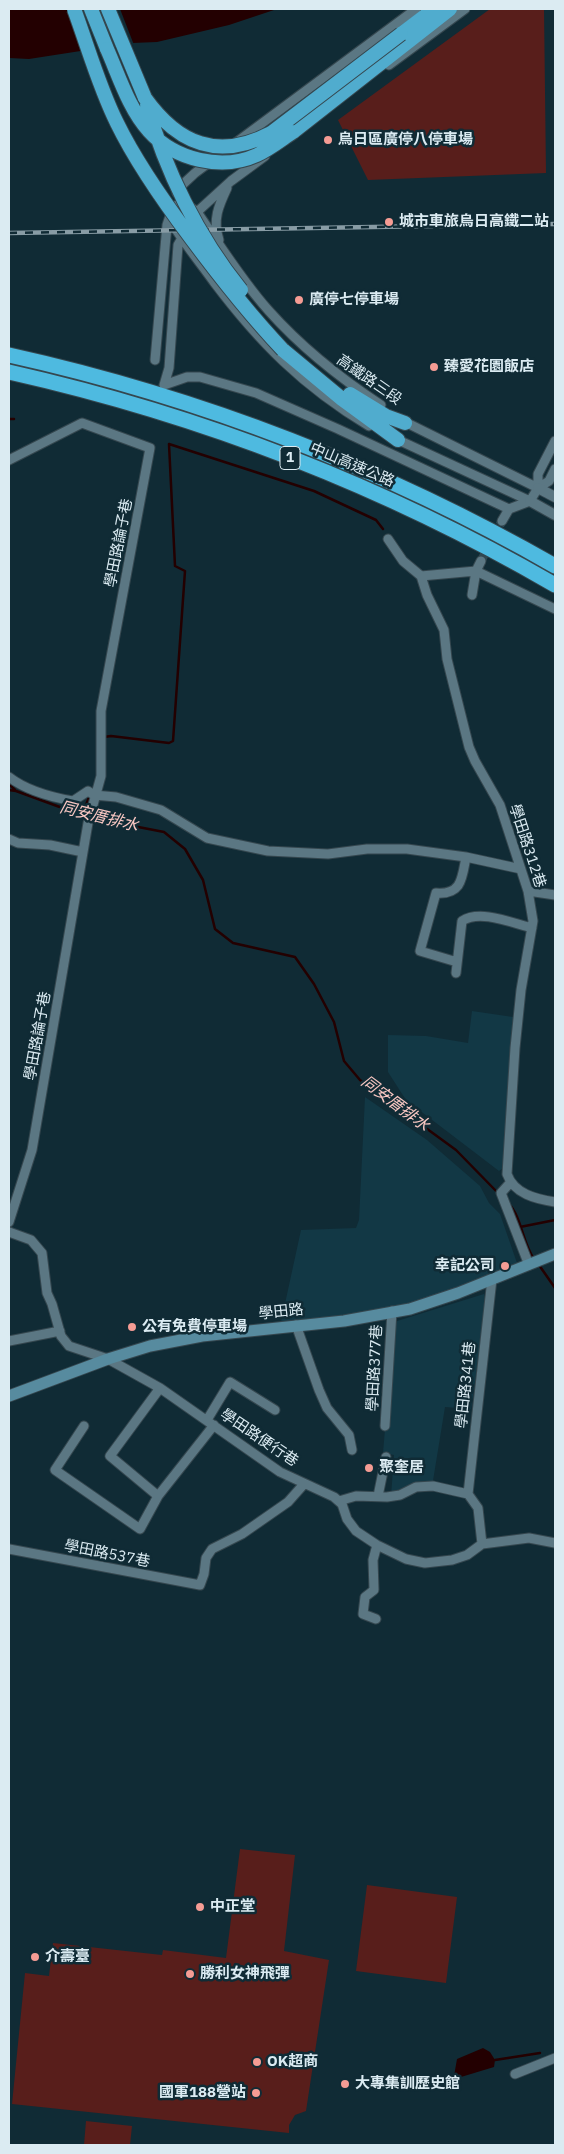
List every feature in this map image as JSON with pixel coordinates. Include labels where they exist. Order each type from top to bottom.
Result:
[{"type":"highway","points":[[74,9],[107,103],[139,163],[166,204],[252,318],[346,392],[386,416],[405,422]]},
{"type":"highway","points":[[91,9],[126,93],[148,131],[171,149],[184,156],[211,162],[242,160],[271,147],[404,38],[434,9]]},
{"type":"highway","points":[[108,9],[145,98],[166,158],[193,216],[238,286],[286,346],[328,389],[398,440]]},
{"type":"highway","points":[[145,98],[168,125],[184,137],[207,145],[246,144],[270,133],[404,38],[450,9]]},
{"type":"highway","name":"中山高速公路","points":[[9,354],[180,402],[293,441],[408,489],[555,566]]},
{"type":"highway","name":"中山高速公路","points":[[9,372],[128,403],[184,420],[287,456],[401,504],[473,540],[555,585]]},
{"type":"main road","name":"學田路","points":[[9,1396],[83,1370],[108,1359],[150,1346],[202,1336],[344,1321],[410,1309],[555,1254]]},
{"type":"street","points":[[155,360],[169,218],[181,186],[195,173],[416,9]]},
{"type":"street","points":[[465,9],[231,181],[197,212],[178,245],[169,368],[164,385],[187,377],[200,378],[256,393],[509,509]]},
{"type":"street","name":"高鐵路三段","points":[[221,247],[216,228],[216,214],[231,181]]},
{"type":"street","points":[[173,207],[187,204],[197,212]]},
{"type":"street","name":"高鐵路三段","points":[[197,212],[269,312],[301,344],[352,386],[405,422],[538,488]]},
{"type":"street","points":[[169,218],[246,324],[309,385],[338,407],[374,430],[530,501],[555,515]]},
{"type":"street","name":"學田路論子巷","points":[[9,460],[82,423],[150,448],[101,711],[101,776],[94,795],[83,852],[32,1150],[9,1222]]},
{"type":"street","points":[[538,488],[538,474],[555,441]]},
{"type":"street","points":[[502,521],[509,509],[530,501],[538,488],[549,480],[555,468]]},
{"type":"street","points":[[538,488],[555,497]]},
{"type":"street","points":[[388,539],[403,561],[421,576],[476,571],[555,609]]},
{"type":"street","points":[[472,595],[476,571],[481,561]]},
{"type":"street","name":"學田路312巷","points":[[421,576],[427,594],[444,630],[447,659],[469,747],[500,804],[528,891],[533,922],[515,1048],[507,1174],[510,1183],[501,1193],[529,1265]]},
{"type":"street","points":[[9,777],[20,786],[56,798],[73,801],[88,791],[94,795],[116,797],[146,805],[160,810],[207,838],[268,851],[328,854],[367,849],[407,849],[466,857],[521,869]]},
{"type":"street","points":[[9,839],[18,843],[50,845],[83,852]]},
{"type":"street","points":[[457,962],[420,952],[436,893],[446,894],[454,891],[462,879],[466,857]]},
{"type":"street","points":[[528,891],[555,895]]},
{"type":"street","points":[[456,972],[462,921],[470,916],[492,918],[532,928]]},
{"type":"street","points":[[510,1183],[533,1199],[555,1202]]},
{"type":"street","points":[[9,1232],[31,1240],[42,1253],[47,1293],[60,1331],[69,1346],[108,1359]]},
{"type":"street","name":"學田路341巷","points":[[468,1494],[492,1279]]},
{"type":"street","name":"學田路377巷","points":[[385,1426],[392,1311]]},
{"type":"street","points":[[296,1325],[327,1408],[349,1435],[352,1450]]},
{"type":"street","points":[[9,1341],[60,1331]]},
{"type":"street","name":"學田路便行巷","points":[[108,1359],[160,1388],[280,1472],[339,1501]]},
{"type":"street","points":[[84,1426],[55,1470],[140,1529],[158,1496],[210,1422],[230,1382],[274,1410]]},
{"type":"street","points":[[158,1496],[110,1456],[160,1388]]},
{"type":"street","points":[[378,1496],[386,1457]]},
{"type":"street","name":"學田路537巷","points":[[9,1549],[200,1584],[204,1574],[206,1558],[212,1549],[242,1534],[288,1502],[304,1484]]},
{"type":"street","points":[[482,1544],[478,1508],[468,1494],[433,1486],[416,1487],[400,1495],[387,1497],[356,1496],[339,1501],[342,1504],[347,1519],[356,1531],[377,1545],[406,1559],[425,1562],[452,1560],[467,1555],[482,1544],[529,1538],[555,1543]]},
{"type":"street","points":[[376,1619],[363,1614],[364,1597],[374,1590],[373,1560],[377,1545]]},
{"type":"street","points":[[515,2074],[555,2058]]},
{"type":"shaded area","points":[[9,9],[277,9],[229,25],[157,42],[132,43],[29,59],[9,58]]},
{"type":"shaded area","points":[[490,9],[544,9],[546,173],[368,180],[338,120]]},
{"type":"shaded area","points":[[472,1011],[513,1017],[516,1020],[506,1155],[503,1168],[499,1171],[406,1100],[388,1072],[388,1035],[426,1036],[468,1043]]},
{"type":"shaded area","points":[[365,1097],[427,1140],[480,1186],[489,1203],[500,1214],[517,1263],[445,1296],[392,1307],[299,1322],[281,1322],[301,1230],[356,1228],[359,1220]]},
{"type":"shaded area","points":[[484,1294],[486,1303],[471,1409],[445,1407],[432,1487],[391,1497],[394,1455],[383,1453],[394,1322]]},
{"type":"shaded area","points":[[240,1849],[295,1855],[284,1951],[329,1960],[306,2111],[295,2115],[289,2125],[289,2133],[12,2104],[25,1973],[49,1976],[53,1943],[162,1955],[163,1950],[226,1958]]},
{"type":"shaded area","points":[[367,1885],[457,1897],[446,1983],[356,1971]]},
{"type":"shaded area","points":[[483,2048],[490,2052],[495,2060],[494,2067],[461,2077],[454,2076],[457,2059]]},
{"type":"shaded area","points":[[86,2121],[132,2126],[130,2145],[84,2145]]},
{"type":"pier","points":[[69,9],[120,9],[134,45],[85,53]]},
{"type":"waterway","points":[[9,419],[14,419]]},
{"type":"waterway","points":[[104,737],[111,736],[169,743],[173,741],[185,571],[175,566],[169,444],[314,491],[376,520],[383,529]]},
{"type":"waterway","name":"同安厝排水","points":[[9,784],[15,790]]},
{"type":"waterway","name":"同安厝排水","points":[[9,790],[87,817]]},
{"type":"waterway","points":[[82,815],[90,795]]},
{"type":"waterway","name":"同安厝排水","points":[[92,818],[164,832],[185,849],[203,880],[215,929],[233,943],[295,957],[314,984],[334,1022],[344,1061],[360,1080],[456,1150],[499,1194]]},
{"type":"waterway","name":"同安厝排水","points":[[508,1203],[516,1215],[534,1259]]},
{"type":"waterway","name":"同安厝排水","points":[[520,1227],[555,1220]]},
{"type":"waterway","points":[[539,1265],[555,1288]]},
{"type":"waterway","points":[[495,2060],[540,2053]]},
{"type":"tunnel","points":[[481,561],[502,521]]},
{"type":"railway","points":[[9,233],[555,224]]},
{"type":"place","name":"烏日區廣停八停車場","points":[[328,140]]},
{"type":"place","name":"城市車旅烏日高鐵二站","points":[[389,222]]},
{"type":"place","name":"廣停七停車場","points":[[299,300]]},
{"type":"place","name":"臻愛花園飯店","points":[[434,367]]},
{"type":"place","name":"幸記公司","points":[[505,1266]]},
{"type":"place","name":"公有免費停車場","points":[[132,1327]]},
{"type":"place","name":"聚奎居","points":[[369,1468]]},
{"type":"place","name":"中正堂","points":[[200,1907]]},
{"type":"place","name":"介壽臺","points":[[35,1957]]},
{"type":"place","name":"勝利女神飛彈","points":[[190,1974]]},
{"type":"place","name":"OK超商","points":[[257,2062]]},
{"type":"place","name":"大專集訓歷史館","points":[[345,2084]]},
{"type":"place","name":"國軍188營站","points":[[256,2093]]}]
